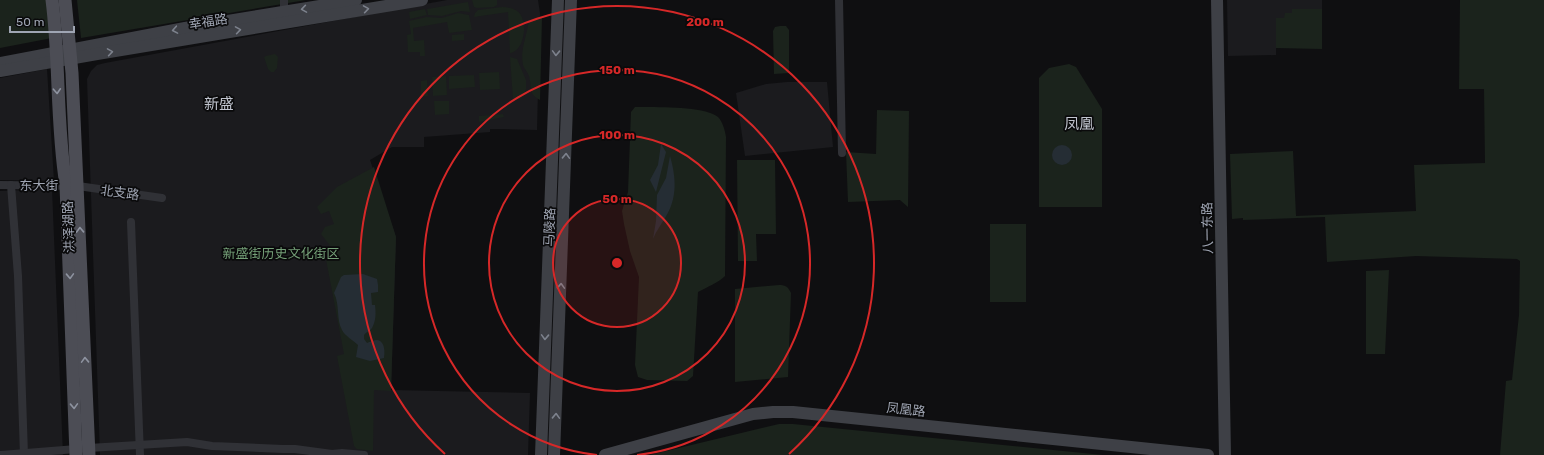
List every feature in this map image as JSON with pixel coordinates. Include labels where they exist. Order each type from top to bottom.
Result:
[{"type":"main road","name":"洪泽湖路","points":[[52,0],[56,28],[60,144],[72,186]]},
{"type":"main road","name":"洪泽湖路","points":[[64,0],[71,54],[72,186],[82,452]]},
{"type":"main road","name":"幸福路","points":[[0,63],[71,54],[284,12],[356,0]]},
{"type":"main road","name":"幸福路","points":[[284,12],[422,0]]},
{"type":"main road","points":[[548,0],[553,12],[557,34]]},
{"type":"main road","name":"马陵路","points":[[541,455],[558,0]]},
{"type":"main road","name":"马陵路","points":[[554,455],[571,0]]},
{"type":"main road","points":[[570,33],[579,0]]},
{"type":"main road","name":"八一东路","points":[[1210,0],[1216,455]]},
{"type":"main road","name":"八一东路","points":[[1217,0],[1225,455]]},
{"type":"main road","name":"幸福路","points":[[0,72],[56,56]]},
{"type":"main road","name":"凤凰路","points":[[605,455],[753,414],[793,412],[1208,455]]},
{"type":"street","points":[[840,0],[842,153]]},
{"type":"street","name":"东大街","points":[[0,185],[72,186]]},
{"type":"street","points":[[11,185],[18,276],[24,454]]},
{"type":"street","name":"北支路","points":[[72,186],[162,198]]},
{"type":"street","points":[[131,222],[140,455]]},
{"type":"street","points":[[1,455],[82,452],[140,445],[187,442],[212,446],[295,449],[327,454],[342,453],[364,455]]},
{"type":"shaded area","points":[[0,0],[48,0],[52,38],[0,48]]},
{"type":"shaded area","points":[[77,0],[306,0],[81,38]]},
{"type":"shaded area","name":"新盛街历史文化街区","points":[[447,0],[538,0],[540,13],[537,130],[490,129],[490,132],[424,137],[424,147],[392,147],[370,160],[396,237],[391,390],[530,393],[528,455],[100,455],[87,79],[91,71],[97,65],[105,63]]},
{"type":"shaded area","points":[[472,0],[497,0],[497,5],[494,7],[477,8],[474,7]]},
{"type":"shaded area","points":[[1227,0],[1322,0],[1322,9],[1292,9],[1292,13],[1285,18],[1276,18],[1276,55],[1228,56]]},
{"type":"shaded area","points":[[1460,0],[1544,0],[1544,455],[1500,455],[1506,381],[1512,380],[1519,315],[1520,261],[1517,259],[1416,256],[1327,262],[1325,217],[1243,220],[1243,218],[1232,219],[1230,154],[1293,151],[1296,216],[1416,211],[1414,165],[1485,163],[1484,89],[1459,89]]},
{"type":"shaded area","points":[[468,2],[470,12],[461,11],[442,16],[428,15],[427,9]]},
{"type":"shaded area","points":[[502,7],[517,11],[521,15],[523,21],[524,34],[522,41],[515,51],[510,53],[508,12],[474,17],[478,10]]},
{"type":"shaded area","points":[[425,9],[427,15],[410,19],[409,12]]},
{"type":"shaded area","points":[[1292,9],[1322,9],[1322,49],[1276,48],[1276,18],[1284,18],[1285,13],[1292,13]]},
{"type":"shaded area","points":[[458,13],[469,15],[472,30],[449,33],[447,22],[413,28],[414,41],[424,40],[425,56],[420,56],[420,52],[408,52],[407,35],[411,34],[409,21],[427,17],[442,18]]},
{"type":"shaded area","points":[[537,17],[542,17],[540,100],[532,93],[529,76],[522,60],[529,21]]},
{"type":"shaded area","points":[[786,26],[789,30],[789,73],[774,74],[773,31],[775,27]]},
{"type":"shaded area","points":[[464,34],[464,40],[452,41],[452,35]]},
{"type":"shaded area","points":[[275,54],[278,57],[277,68],[274,72],[271,72],[268,69],[264,57]]},
{"type":"shaded area","points":[[510,57],[517,59],[526,80],[525,94],[520,99],[513,100]]},
{"type":"shaded area","points":[[1069,64],[1076,67],[1102,109],[1102,207],[1039,207],[1039,78],[1049,68]]},
{"type":"shaded area","points":[[47,69],[54,181],[0,180],[0,78]]},
{"type":"shaded area","points":[[499,72],[500,89],[480,90],[479,73]]},
{"type":"shaded area","points":[[474,75],[475,87],[449,89],[449,76]]},
{"type":"shaded area","points":[[446,76],[447,95],[433,96],[432,77]]},
{"type":"shaded area","points":[[427,80],[428,96],[421,97],[421,81]]},
{"type":"shaded area","points":[[787,82],[827,82],[833,147],[745,156],[736,93],[766,84]]},
{"type":"shaded area","points":[[434,101],[449,101],[449,114],[435,115]]},
{"type":"shaded area","points":[[635,107],[679,108],[712,113],[720,119],[726,135],[725,276],[716,283],[698,292],[693,376],[687,381],[647,380],[638,377],[635,365],[639,277],[630,251],[622,211],[628,192],[631,112]]},
{"type":"shaded area","points":[[877,110],[909,111],[908,207],[900,200],[848,202],[846,152],[876,154]]},
{"type":"shaded area","points":[[503,114],[504,117],[479,122],[479,116]]},
{"type":"shaded area","points":[[661,144],[666,152],[656,192],[650,180],[658,165]]},
{"type":"shaded area","points":[[1062,145],[1069,148],[1072,155],[1069,162],[1062,165],[1055,162],[1052,155],[1055,148]]},
{"type":"shaded area","points":[[670,156],[674,172],[674,195],[669,210],[653,239],[656,221],[657,195],[666,178]]},
{"type":"shaded area","points":[[737,160],[775,160],[776,234],[756,234],[757,261],[738,261]]},
{"type":"shaded area","points":[[374,167],[396,237],[391,391],[374,390],[373,451],[357,449],[354,446],[337,356],[344,354],[325,254],[332,248],[321,234],[325,227],[334,224],[329,211],[321,214],[317,207],[337,187]]},
{"type":"shaded area","points":[[52,189],[63,455],[0,455],[0,191]]},
{"type":"shaded area","points":[[990,224],[1026,224],[1026,302],[990,302]]},
{"type":"shaded area","points":[[1389,270],[1385,354],[1366,354],[1366,271]]},
{"type":"shaded area","points":[[363,274],[377,279],[378,285],[378,292],[371,293],[372,305],[375,305],[376,314],[374,323],[371,329],[364,335],[364,339],[367,343],[376,340],[382,342],[384,350],[384,358],[370,361],[356,357],[358,345],[343,332],[340,326],[337,302],[334,293],[341,277],[344,275]]},
{"type":"shaded area","points":[[783,285],[789,289],[791,293],[788,377],[735,382],[735,289]]},
{"type":"shaded area","points":[[779,424],[793,424],[1103,455],[650,455]]},
{"type":"district","name":"新盛","points":[[219,104]]},
{"type":"district","name":"凤凰","points":[[1079,124]]}]
